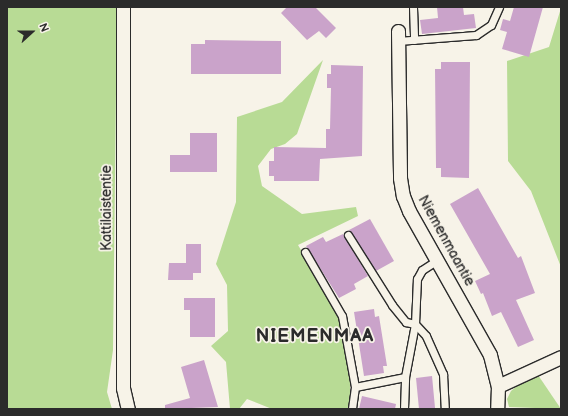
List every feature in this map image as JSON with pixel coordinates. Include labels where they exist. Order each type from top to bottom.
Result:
[{"type":"street","name":"Kattilaistentie","points":[[123,7],[123,388],[128,409]]},
{"type":"street","name":"Niemenmaantie","points":[[398,36],[400,178],[409,211],[436,261],[481,336],[490,355],[498,386],[497,409]]},
{"type":"street","points":[[498,386],[561,357]]},
{"type":"lane","points":[[413,7],[414,40]]},
{"type":"lane","points":[[398,36],[414,40],[476,35],[491,25],[499,7]]},
{"type":"lane","points":[[348,235],[392,305],[406,322],[415,324],[426,336],[436,353],[443,374],[446,409]]},
{"type":"lane","points":[[305,252],[342,316],[355,387],[352,409]]},
{"type":"lane","points":[[404,409],[405,376],[415,324],[417,279],[422,270],[436,261]]},
{"type":"lane","points":[[355,387],[405,376]]},
{"type":"green space","points":[[7,7],[117,7],[113,350],[107,392],[112,409],[7,409]]},
{"type":"green space","points":[[561,8],[561,267],[531,191],[508,161],[507,61],[549,47]]},
{"type":"green space","points":[[323,60],[297,134],[285,144],[271,149],[258,166],[262,186],[302,214],[356,207],[358,216],[298,245],[333,304],[343,331],[350,369],[350,409],[272,409],[247,399],[239,409],[230,409],[226,362],[211,346],[228,331],[227,285],[216,264],[236,202],[237,117],[282,102]]},
{"type":"green space","points":[[538,375],[561,409],[509,407],[507,399],[511,391],[528,377]]},
{"type":"building","points":[[287,7],[315,7],[336,28],[326,38],[319,31],[307,40],[281,13]]},
{"type":"building","points":[[437,7],[463,7],[464,15],[474,14],[476,28],[422,34],[420,20],[438,18]]},
{"type":"building","points":[[514,7],[543,7],[529,57],[502,49],[507,32],[500,30],[503,19],[510,21]]},
{"type":"building","points":[[205,40],[281,41],[281,74],[191,74],[191,44],[205,44]]},
{"type":"building","points":[[441,62],[470,62],[469,178],[441,177],[441,168],[436,168],[435,69],[441,69]]},
{"type":"building","points":[[331,65],[363,66],[362,156],[320,159],[319,181],[274,181],[274,176],[269,176],[269,161],[274,161],[274,147],[326,148],[326,129],[330,129],[331,88],[327,88],[327,74],[331,74]]},
{"type":"building","points":[[190,133],[217,133],[217,172],[170,172],[170,155],[190,155]]},
{"type":"building","points":[[478,188],[518,258],[521,256],[535,293],[516,300],[534,340],[518,347],[501,312],[492,316],[483,293],[481,294],[475,281],[490,274],[450,204]]},
{"type":"building","points":[[370,219],[394,261],[376,271],[349,230]]},
{"type":"building","points":[[343,234],[368,276],[354,284],[356,289],[339,298],[306,246],[323,237],[326,242]]},
{"type":"building","points":[[186,244],[201,244],[201,273],[193,273],[193,280],[168,280],[169,263],[186,263]]},
{"type":"building","points":[[184,298],[215,298],[215,337],[190,337],[190,310],[184,310]]},
{"type":"building","points":[[374,309],[375,317],[379,316],[387,366],[383,366],[384,373],[364,376],[354,312]]},
{"type":"building","points":[[204,360],[218,407],[165,409],[165,405],[190,398],[181,367]]},
{"type":"building","points":[[432,376],[435,408],[419,409],[416,378]]},
{"type":"building","points":[[362,396],[396,404],[395,409],[359,409]]},
{"type":"district","name":"NIEMENMAA","points":[[315,337]]}]
